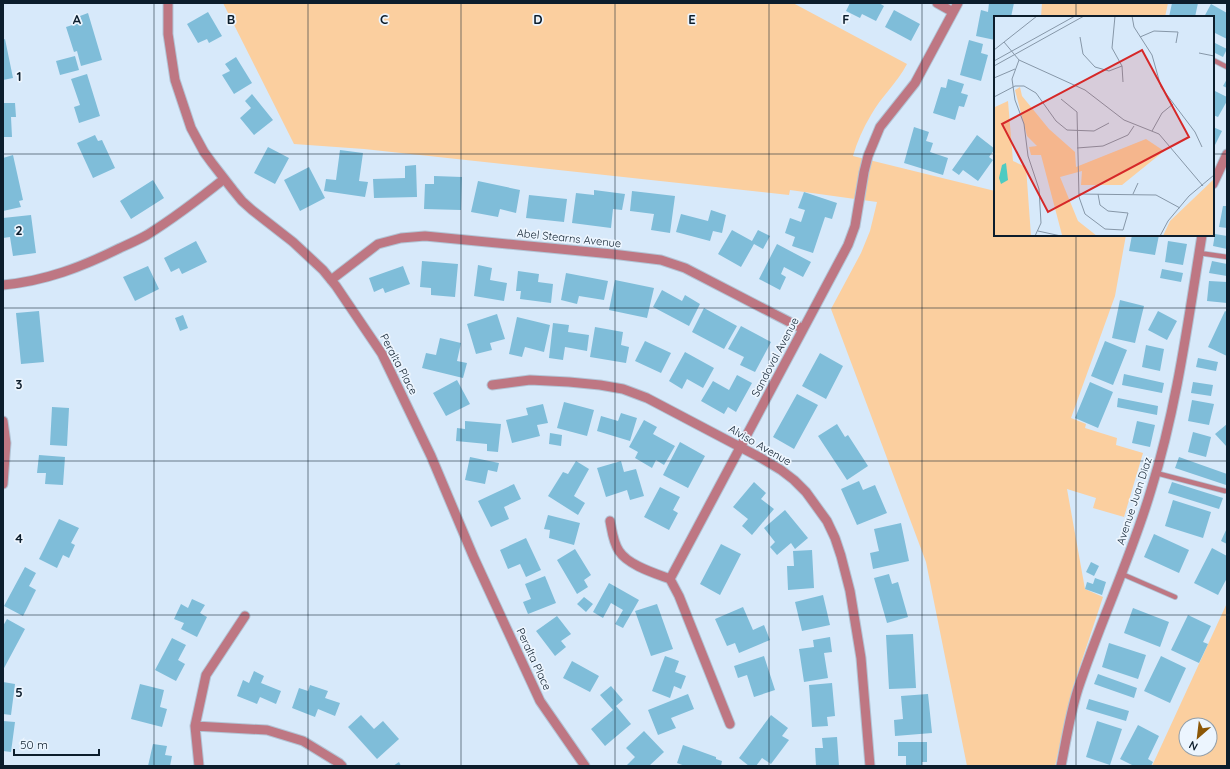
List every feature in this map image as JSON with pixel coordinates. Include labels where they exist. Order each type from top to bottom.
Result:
[{"type":"street","name":"Peralta Place","points":[[168,3],[168,34],[175,80],[191,128],[204,152],[232,190],[247,206],[293,242],[323,270],[382,354],[432,456],[474,558],[540,701],[585,766]]},
{"type":"street","points":[[937,3],[953,12]]},
{"type":"street","name":"Sandoval Avenue","points":[[670,579],[850,238],[855,226],[868,156],[880,127],[915,83],[958,3]]},
{"type":"street","points":[[1214,181],[1227,154]]},
{"type":"street","points":[[3,285],[23,283],[47,277],[91,262],[146,236],[224,179]]},
{"type":"street","name":"Abel Stearns Avenue","points":[[331,280],[378,244],[401,238],[425,236],[612,254],[661,260],[685,268],[803,329]]},
{"type":"street","name":"Avenue Juan Diaz","points":[[1061,766],[1077,691],[1090,652],[1139,528],[1162,455],[1179,378],[1202,236]]},
{"type":"street","name":"Alviso Avenue","points":[[492,385],[530,380],[569,382],[623,389],[647,398],[740,446],[782,470],[806,492],[827,521],[835,538],[850,592],[863,673],[870,766]]},
{"type":"street","points":[[3,421],[6,443],[3,484]]},
{"type":"street","points":[[610,521],[614,541],[618,551],[625,559],[647,571],[670,579],[679,596],[730,724]]},
{"type":"street","points":[[199,766],[195,726],[206,675],[245,616]]},
{"type":"street","points":[[195,726],[267,730],[303,741],[339,762],[342,766]]},
{"type":"lane","points":[[1214,60],[1227,67]]},
{"type":"lane","points":[[1199,253],[1227,257]]},
{"type":"lane","points":[[1156,473],[1225,491]]},
{"type":"lane","points":[[1122,574],[1175,596]]},
{"type":"shaded area","points":[[223,3],[793,3],[907,64],[875,108],[860,135],[853,156],[994,191],[994,236],[1126,236],[1115,296],[1071,418],[1086,424],[1085,428],[1117,438],[1116,445],[1143,453],[1124,517],[1093,508],[1096,498],[1067,489],[1085,589],[1103,597],[1072,690],[1055,766],[967,766],[926,562],[831,309],[861,253],[870,231],[877,202],[790,190],[789,195],[364,149],[294,144]]},
{"type":"shaded area","points":[[1042,3],[1168,3],[1165,16],[1041,16]]},
{"type":"shaded area","points":[[1227,603],[1227,766],[1152,766]]},
{"type":"building","points":[[850,3],[879,3],[884,6],[876,21],[862,14],[860,18],[846,11]]},
{"type":"building","points":[[989,3],[1014,3],[1011,16],[994,16],[994,40],[976,36],[981,10],[988,12]]},
{"type":"building","points":[[1172,3],[1198,3],[1195,16],[1169,16]]},
{"type":"building","points":[[1211,4],[1227,13],[1227,39],[1214,32],[1214,16],[1205,16]]},
{"type":"building","points":[[894,10],[920,24],[911,41],[885,27]]},
{"type":"building","points":[[208,12],[222,36],[209,43],[207,39],[198,43],[187,24]]},
{"type":"building","points":[[88,13],[102,60],[81,66],[77,51],[74,52],[66,27],[82,22],[80,16]]},
{"type":"building","points":[[5,39],[13,78],[3,80],[3,40]]},
{"type":"building","points":[[969,40],[983,44],[981,53],[988,55],[981,81],[960,75]]},
{"type":"building","points":[[1214,42],[1227,49],[1223,57],[1214,52]]},
{"type":"building","points":[[75,56],[79,70],[60,75],[56,61]]},
{"type":"building","points":[[236,57],[252,83],[234,94],[222,75],[230,71],[225,64]]},
{"type":"building","points":[[87,74],[100,116],[79,123],[74,107],[80,105],[71,79]]},
{"type":"building","points":[[948,79],[964,84],[961,93],[968,95],[964,107],[959,106],[955,120],[933,113],[941,87],[946,88]]},
{"type":"building","points":[[1227,79],[1227,88],[1223,86]]},
{"type":"building","points":[[1214,90],[1227,97],[1227,101],[1218,117],[1214,115]]},
{"type":"building","points":[[252,94],[273,120],[254,135],[240,118],[251,108],[245,101]]},
{"type":"building","points":[[3,103],[15,103],[16,117],[11,117],[12,137],[3,137]]},
{"type":"building","points":[[914,127],[929,132],[926,141],[933,143],[930,152],[948,158],[943,175],[904,163]]},
{"type":"building","points":[[1214,127],[1222,131],[1214,147]]},
{"type":"building","points":[[95,135],[98,141],[102,140],[115,168],[93,178],[77,143]]},
{"type":"building","points":[[977,135],[994,148],[989,157],[993,160],[978,181],[963,170],[959,175],[952,170]]},
{"type":"building","points":[[268,147],[289,158],[275,184],[254,173]]},
{"type":"building","points":[[340,150],[363,153],[359,181],[368,182],[365,197],[324,191],[326,179],[336,180]]},
{"type":"building","points":[[13,155],[23,200],[19,201],[21,207],[3,211],[3,158]]},
{"type":"building","points":[[416,165],[417,197],[374,198],[373,179],[405,178],[405,166]]},
{"type":"building","points":[[309,167],[325,198],[300,211],[284,180]]},
{"type":"building","points":[[434,176],[462,177],[461,210],[424,209],[425,184],[434,184]]},
{"type":"building","points":[[153,180],[164,198],[131,219],[120,201]]},
{"type":"building","points":[[478,181],[520,190],[516,213],[500,209],[498,217],[471,212]]},
{"type":"building","points":[[594,190],[625,194],[622,210],[613,209],[611,228],[572,223],[576,193],[594,195]]},
{"type":"building","points":[[632,191],[675,196],[670,233],[651,230],[654,214],[630,211]]},
{"type":"building","points":[[804,192],[837,203],[832,219],[825,217],[813,253],[792,246],[795,237],[785,233],[790,218],[801,222],[805,210],[798,208]]},
{"type":"building","points":[[529,195],[567,199],[564,222],[526,218]]},
{"type":"building","points":[[1223,206],[1227,206],[1227,228],[1219,227]]},
{"type":"building","points":[[711,210],[726,215],[722,233],[713,231],[710,241],[676,232],[681,214],[708,221]]},
{"type":"building","points":[[31,215],[36,253],[13,256],[10,237],[3,238],[3,218]]},
{"type":"building","points":[[732,230],[752,241],[758,230],[770,236],[763,249],[754,244],[741,267],[718,254]]},
{"type":"building","points":[[1215,234],[1227,236],[1227,249],[1213,246]]},
{"type":"building","points":[[1132,236],[1159,236],[1155,255],[1129,251]]},
{"type":"building","points":[[196,241],[207,262],[182,274],[179,268],[171,272],[164,258]]},
{"type":"building","points":[[1168,241],[1187,244],[1183,265],[1165,262]]},
{"type":"building","points":[[777,244],[811,262],[803,277],[784,267],[781,274],[786,277],[780,290],[759,279]]},
{"type":"building","points":[[422,261],[458,264],[455,297],[431,295],[431,288],[420,287]]},
{"type":"building","points":[[1212,261],[1227,264],[1227,276],[1209,273]]},
{"type":"building","points":[[478,265],[492,268],[490,280],[507,283],[504,301],[474,296]]},
{"type":"building","points":[[148,266],[159,289],[135,301],[123,277]]},
{"type":"building","points":[[403,266],[410,284],[385,293],[383,288],[374,292],[369,278]]},
{"type":"building","points":[[1162,269],[1183,273],[1181,282],[1160,278]]},
{"type":"building","points":[[518,271],[539,274],[538,282],[553,284],[551,303],[520,299],[521,291],[516,291]]},
{"type":"building","points":[[566,273],[608,281],[604,300],[579,296],[577,304],[561,300]]},
{"type":"building","points":[[615,280],[654,288],[647,318],[609,310]]},
{"type":"building","points":[[1209,281],[1227,282],[1227,303],[1207,301]]},
{"type":"building","points":[[662,290],[682,301],[685,295],[700,304],[689,326],[653,307]]},
{"type":"building","points":[[1120,300],[1144,306],[1135,343],[1112,338]]},
{"type":"building","points":[[704,308],[737,326],[724,349],[692,332]]},
{"type":"building","points":[[39,311],[44,362],[21,364],[16,313]]},
{"type":"building","points":[[1158,311],[1177,321],[1167,340],[1148,330]]},
{"type":"building","points":[[1225,311],[1227,312],[1227,356],[1208,347]]},
{"type":"building","points":[[497,314],[505,339],[490,343],[492,350],[476,354],[467,324]]},
{"type":"building","points":[[183,315],[188,328],[180,331],[175,318]]},
{"type":"building","points":[[517,317],[550,325],[544,352],[525,347],[522,357],[509,354]]},
{"type":"building","points":[[553,323],[569,325],[568,332],[589,335],[587,351],[565,347],[563,360],[549,358]]},
{"type":"building","points":[[741,326],[771,342],[755,372],[740,365],[744,357],[728,349]]},
{"type":"building","points":[[595,327],[623,332],[621,345],[629,347],[626,363],[590,357]]},
{"type":"building","points":[[440,338],[461,343],[457,361],[467,363],[463,378],[422,368],[426,353],[436,355]]},
{"type":"building","points":[[645,341],[671,353],[661,373],[635,361]]},
{"type":"building","points":[[1105,341],[1127,350],[1113,385],[1091,376]]},
{"type":"building","points":[[1146,345],[1164,349],[1160,371],[1142,367]]},
{"type":"building","points":[[685,352],[714,368],[703,388],[687,379],[682,389],[669,381]]},
{"type":"building","points":[[820,353],[843,366],[826,399],[802,386]]},
{"type":"building","points":[[1198,358],[1218,362],[1216,371],[1196,367]]},
{"type":"building","points":[[1124,374],[1164,383],[1162,393],[1122,385]]},
{"type":"building","points":[[737,375],[752,383],[736,412],[728,407],[724,414],[701,401],[713,381],[729,390]]},
{"type":"building","points":[[457,380],[470,404],[446,416],[433,393]]},
{"type":"building","points":[[1090,382],[1113,392],[1098,428],[1075,418]]},
{"type":"building","points":[[1193,382],[1213,385],[1211,396],[1191,393]]},
{"type":"building","points":[[797,394],[818,405],[794,449],[773,437]]},
{"type":"building","points":[[1118,398],[1158,406],[1157,415],[1117,407]]},
{"type":"building","points":[[1192,400],[1214,404],[1209,425],[1188,421]]},
{"type":"building","points":[[564,402],[594,410],[587,436],[557,428]]},
{"type":"building","points":[[543,404],[548,423],[537,425],[540,436],[512,443],[506,420],[528,415],[526,408]]},
{"type":"building","points":[[52,407],[69,408],[67,446],[50,445]]},
{"type":"building","points":[[621,413],[637,418],[630,441],[597,431],[601,416],[618,421]]},
{"type":"building","points":[[644,420],[657,427],[653,434],[675,446],[664,465],[656,460],[652,468],[635,458],[638,452],[629,447]]},
{"type":"building","points":[[465,421],[501,424],[498,452],[487,451],[487,444],[456,441],[457,428],[465,429]]},
{"type":"building","points":[[1137,421],[1155,425],[1150,447],[1132,443]]},
{"type":"building","points":[[837,424],[845,437],[848,435],[868,466],[847,480],[818,436]]},
{"type":"building","points":[[1227,424],[1227,447],[1215,434]]},
{"type":"building","points":[[1193,432],[1211,437],[1206,457],[1188,452]]},
{"type":"building","points":[[550,433],[562,435],[561,446],[549,444]]},
{"type":"building","points":[[680,442],[705,456],[688,488],[663,475]]},
{"type":"building","points":[[39,455],[65,457],[63,485],[45,484],[46,473],[37,473]]},
{"type":"building","points":[[470,457],[499,463],[497,472],[488,470],[485,484],[465,480]]},
{"type":"building","points":[[1179,457],[1227,474],[1226,485],[1175,468]]},
{"type":"building","points":[[576,461],[589,469],[574,496],[585,503],[578,515],[548,496],[563,472],[568,474]]},
{"type":"building","points":[[621,461],[624,472],[636,469],[644,496],[630,500],[627,490],[606,497],[597,468]]},
{"type":"building","points":[[859,481],[863,490],[875,485],[887,513],[857,525],[841,489]]},
{"type":"building","points":[[754,482],[766,493],[761,499],[774,509],[752,535],[742,526],[748,519],[733,507]]},
{"type":"building","points":[[1172,482],[1223,498],[1219,509],[1168,493]]},
{"type":"building","points":[[514,484],[521,499],[504,507],[509,519],[491,527],[478,501]]},
{"type":"building","points":[[660,487],[680,497],[673,510],[678,513],[669,530],[644,517]]},
{"type":"building","points":[[1173,500],[1211,512],[1203,538],[1165,526]]},
{"type":"building","points":[[785,510],[808,538],[795,549],[791,543],[777,555],[770,547],[775,542],[764,528]]},
{"type":"building","points":[[548,515],[580,523],[574,545],[549,538],[550,530],[544,529]]},
{"type":"building","points":[[59,519],[79,528],[71,543],[75,545],[69,558],[63,555],[57,568],[39,559]]},
{"type":"building","points":[[901,523],[909,561],[873,569],[870,553],[879,551],[874,529]]},
{"type":"building","points":[[1227,528],[1227,544],[1221,541]]},
{"type":"building","points":[[1154,534],[1189,550],[1179,573],[1144,557]]},
{"type":"building","points":[[526,538],[541,570],[526,577],[520,564],[508,569],[500,550]]},
{"type":"building","points":[[721,544],[741,554],[720,595],[700,584]]},
{"type":"building","points":[[1212,548],[1227,556],[1227,578],[1218,595],[1194,583]]},
{"type":"building","points":[[575,549],[591,575],[584,580],[588,587],[577,594],[557,560]]},
{"type":"building","points":[[812,550],[814,588],[788,590],[787,566],[794,566],[793,551]]},
{"type":"building","points":[[1091,562],[1099,566],[1094,576],[1086,572]]},
{"type":"building","points":[[25,567],[36,573],[29,586],[36,590],[23,616],[4,606]]},
{"type":"building","points":[[889,574],[892,584],[898,582],[908,617],[887,623],[874,578]]},
{"type":"building","points":[[545,576],[556,603],[528,614],[523,602],[531,599],[525,584]]},
{"type":"building","points":[[1095,578],[1106,582],[1102,595],[1085,589],[1087,582],[1093,584]]},
{"type":"building","points":[[609,583],[639,600],[623,628],[615,624],[623,610],[611,603],[603,618],[593,612]]},
{"type":"building","points":[[823,595],[830,625],[802,631],[795,602]]},
{"type":"building","points":[[584,597],[593,604],[586,612],[577,604]]},
{"type":"building","points":[[192,599],[205,605],[200,613],[207,617],[197,637],[181,629],[184,623],[174,619],[181,604],[188,608]]},
{"type":"building","points":[[657,604],[673,649],[651,656],[635,611]]},
{"type":"building","points":[[743,607],[753,630],[764,625],[770,640],[739,653],[735,643],[727,646],[715,619]]},
{"type":"building","points":[[1133,608],[1169,622],[1160,647],[1124,633]]},
{"type":"building","points":[[1188,615],[1211,626],[1203,642],[1208,644],[1199,663],[1171,650]]},
{"type":"building","points":[[557,616],[571,634],[561,641],[566,647],[555,656],[536,631]]},
{"type":"building","points":[[7,619],[25,629],[3,670],[3,626]]},
{"type":"building","points":[[913,634],[916,688],[889,689],[886,635]]},
{"type":"building","points":[[830,637],[832,652],[824,653],[828,678],[804,682],[799,649],[814,647],[813,640]]},
{"type":"building","points":[[172,638],[186,645],[178,660],[185,664],[176,681],[155,670]]},
{"type":"building","points":[[1109,643],[1146,655],[1138,679],[1102,667]]},
{"type":"building","points":[[665,656],[679,661],[675,672],[686,676],[681,689],[674,686],[670,698],[652,691]]},
{"type":"building","points":[[764,656],[775,690],[754,697],[747,675],[738,678],[734,666]]},
{"type":"building","points":[[1161,656],[1186,668],[1170,703],[1144,691]]},
{"type":"building","points":[[572,661],[599,676],[590,692],[563,678]]},
{"type":"building","points":[[254,671],[264,676],[261,683],[281,691],[276,704],[260,697],[257,704],[237,696],[243,680],[249,683]]},
{"type":"building","points":[[1098,674],[1137,688],[1134,698],[1094,684]]},
{"type":"building","points":[[3,682],[15,684],[11,715],[3,714]]},
{"type":"building","points":[[832,683],[835,716],[827,717],[828,726],[812,727],[809,685]]},
{"type":"building","points":[[140,684],[164,690],[160,707],[167,709],[162,727],[131,719]]},
{"type":"building","points":[[310,685],[328,691],[325,698],[340,703],[335,716],[318,709],[315,717],[292,708],[299,688],[308,691]]},
{"type":"building","points":[[611,686],[623,700],[616,706],[631,724],[605,746],[591,729],[613,710],[600,695]]},
{"type":"building","points":[[688,694],[694,709],[671,718],[676,728],[658,735],[648,710]]},
{"type":"building","points":[[928,694],[932,733],[895,736],[894,720],[903,719],[901,696]]},
{"type":"building","points":[[1089,699],[1129,711],[1126,721],[1086,709]]},
{"type":"building","points":[[361,715],[374,729],[383,721],[399,739],[377,759],[348,727]]},
{"type":"building","points":[[771,715],[788,728],[782,736],[789,740],[771,764],[762,758],[756,766],[749,766],[739,758]]},
{"type":"building","points":[[3,721],[15,722],[11,752],[3,751]]},
{"type":"building","points":[[1097,721],[1122,729],[1110,765],[1086,757]]},
{"type":"building","points":[[1138,725],[1159,736],[1148,759],[1153,762],[1151,766],[1134,766],[1120,759]]},
{"type":"building","points":[[644,731],[664,752],[649,766],[626,766],[635,757],[626,748]]},
{"type":"building","points":[[837,737],[839,766],[816,766],[815,748],[823,748],[822,738]]},
{"type":"building","points":[[898,742],[927,742],[927,762],[922,762],[922,766],[906,766],[906,756],[898,756]]},
{"type":"building","points":[[153,744],[167,746],[165,755],[172,756],[170,766],[148,766]]},
{"type":"building","points":[[683,745],[716,757],[716,759],[722,761],[721,766],[685,766],[677,763]]},
{"type":"building","points":[[399,762],[401,766],[393,766]]}]
